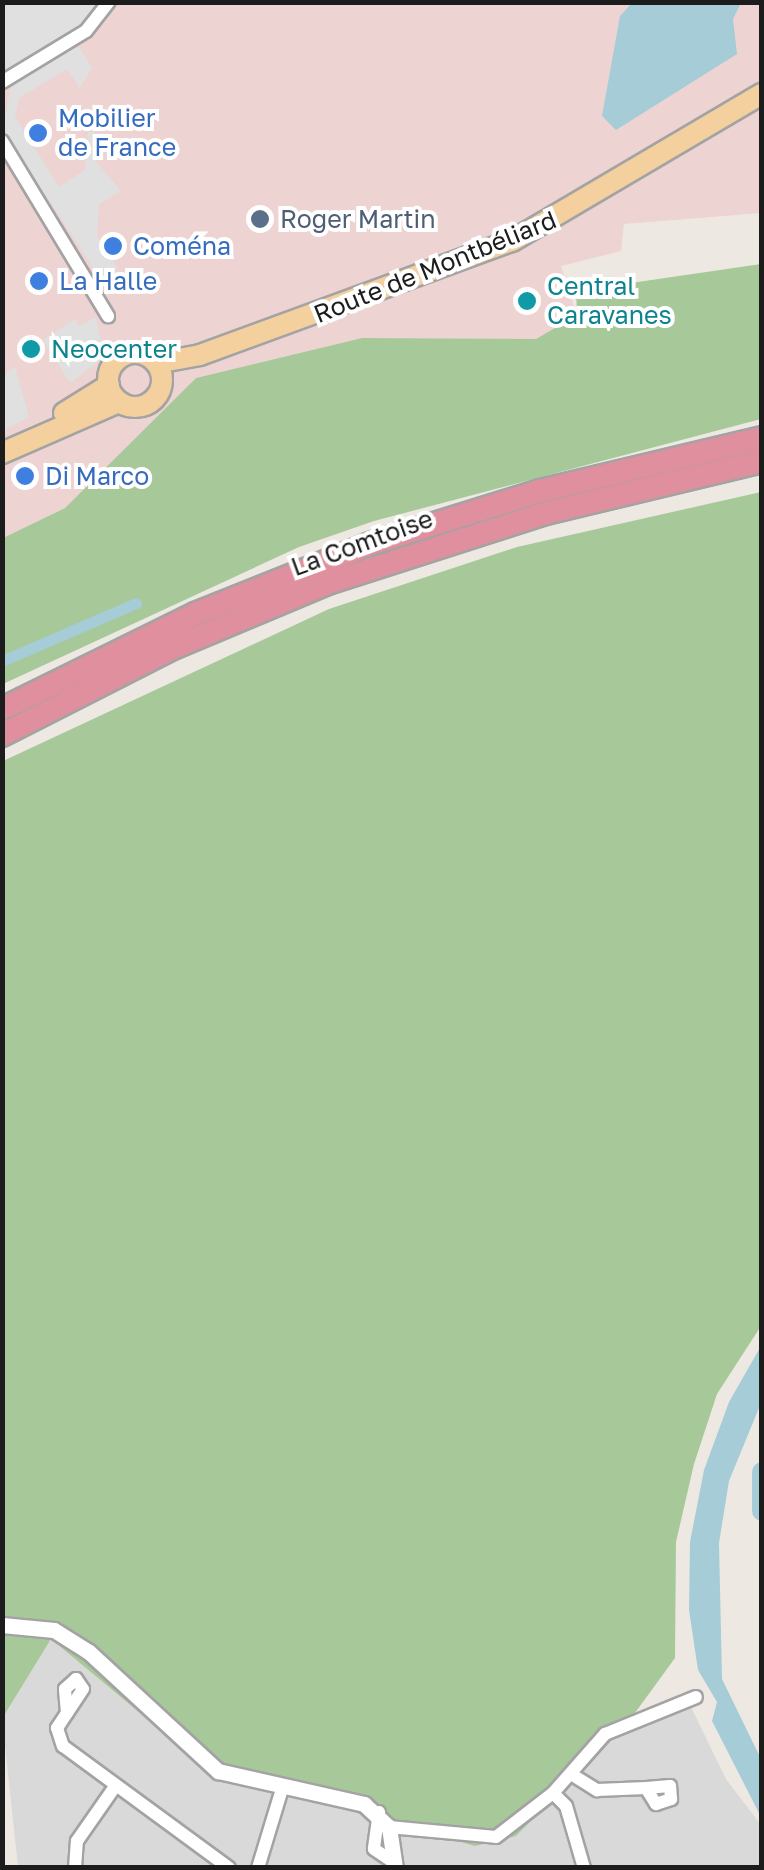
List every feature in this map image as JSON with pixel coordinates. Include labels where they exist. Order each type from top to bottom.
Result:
[{"type":"highway","name":"La Comtoise","points":[[2,709],[195,614],[370,544],[540,491],[762,438]]},
{"type":"highway","name":"La Comtoise","points":[[2,735],[194,639],[371,568],[546,513],[762,461]]},
{"type":"main road","name":"Route de Montbéliard","points":[[114,393],[151,402],[160,372],[512,241],[762,94]]},
{"type":"main road","points":[[114,393],[110,370],[126,354],[160,372]]},
{"type":"main road","points":[[2,442],[114,393]]},
{"type":"main road","points":[[2,453],[114,393]]},
{"type":"street","points":[[2,82],[86,31],[109,2]]},
{"type":"street","points":[[2,141],[108,316]]},
{"type":"street","points":[[2,1625],[54,1630],[89,1652],[218,1771],[379,1812],[390,1826],[395,1865]]},
{"type":"street","points":[[390,1826],[496,1837],[553,1793],[623,1722],[696,1697]]},
{"type":"street","points":[[67,1713],[57,1728],[63,1746],[228,1868]]},
{"type":"street","points":[[571,1774],[598,1790],[646,1788]]},
{"type":"street","points":[[75,1868],[76,1841],[116,1784]]},
{"type":"street","points":[[258,1868],[282,1789]]},
{"type":"street","points":[[553,1793],[566,1806],[584,1868]]},
{"type":"street","points":[[379,1812],[374,1849],[395,1865]]},
{"type":"shaded area","points":[[2,3],[98,3],[81,24],[4,72]]},
{"type":"shaded area","points":[[3,3],[761,3],[761,213],[624,224],[621,251],[561,266],[577,315],[536,339],[362,338],[196,378],[65,508],[3,538]]},
{"type":"shaded area","points":[[70,48],[80,48],[92,68],[80,88],[67,69],[19,98],[15,117],[59,187],[85,170],[88,132],[95,132],[93,158],[121,191],[99,204],[97,236],[118,269],[101,280],[3,130],[11,84]]},
{"type":"shaded area","points":[[96,317],[104,358],[70,383],[43,340],[75,319],[79,326]]},
{"type":"shaded area","points":[[15,367],[29,417],[3,430],[3,375]]},
{"type":"shaded area","points":[[51,1639],[211,1772],[516,1836],[624,1728],[690,1705],[726,1779],[761,1825],[761,1867],[18,1867],[2,1717]]},
{"type":"green space","points":[[761,264],[761,419],[374,521],[299,547],[3,684],[3,538],[65,508],[196,378],[362,338],[536,339],[577,315],[576,291]]},
{"type":"green space","points":[[761,492],[761,1326],[717,1394],[694,1464],[676,1542],[675,1658],[624,1728],[516,1836],[475,1846],[211,1772],[51,1639],[3,1717],[3,761],[329,609],[517,547]]},
{"type":"water","points":[[632,3],[741,3],[733,19],[737,54],[616,130],[602,116],[620,16]]},
{"type":"water","points":[[761,1346],[761,1403],[729,1481],[719,1543],[722,1679],[761,1759],[761,1817],[712,1721],[717,1702],[698,1670],[689,1610],[690,1542],[704,1470],[729,1402]]},
{"type":"waterway","points":[[2,661],[136,603]]},
{"type":"waterway","points":[[762,1472],[762,1511]]},
{"type":"place","name":"Mobilier de France","points":[[38,133]]},
{"type":"place","name":"Roger Martin","points":[[260,219]]},
{"type":"place","name":"Coména","points":[[113,246]]},
{"type":"place","name":"La Halle","points":[[39,281]]},
{"type":"place","name":"Central Caravanes","points":[[527,301]]},
{"type":"place","name":"Neocenter","points":[[31,349]]},
{"type":"place","name":"Di Marco","points":[[25,476]]}]
